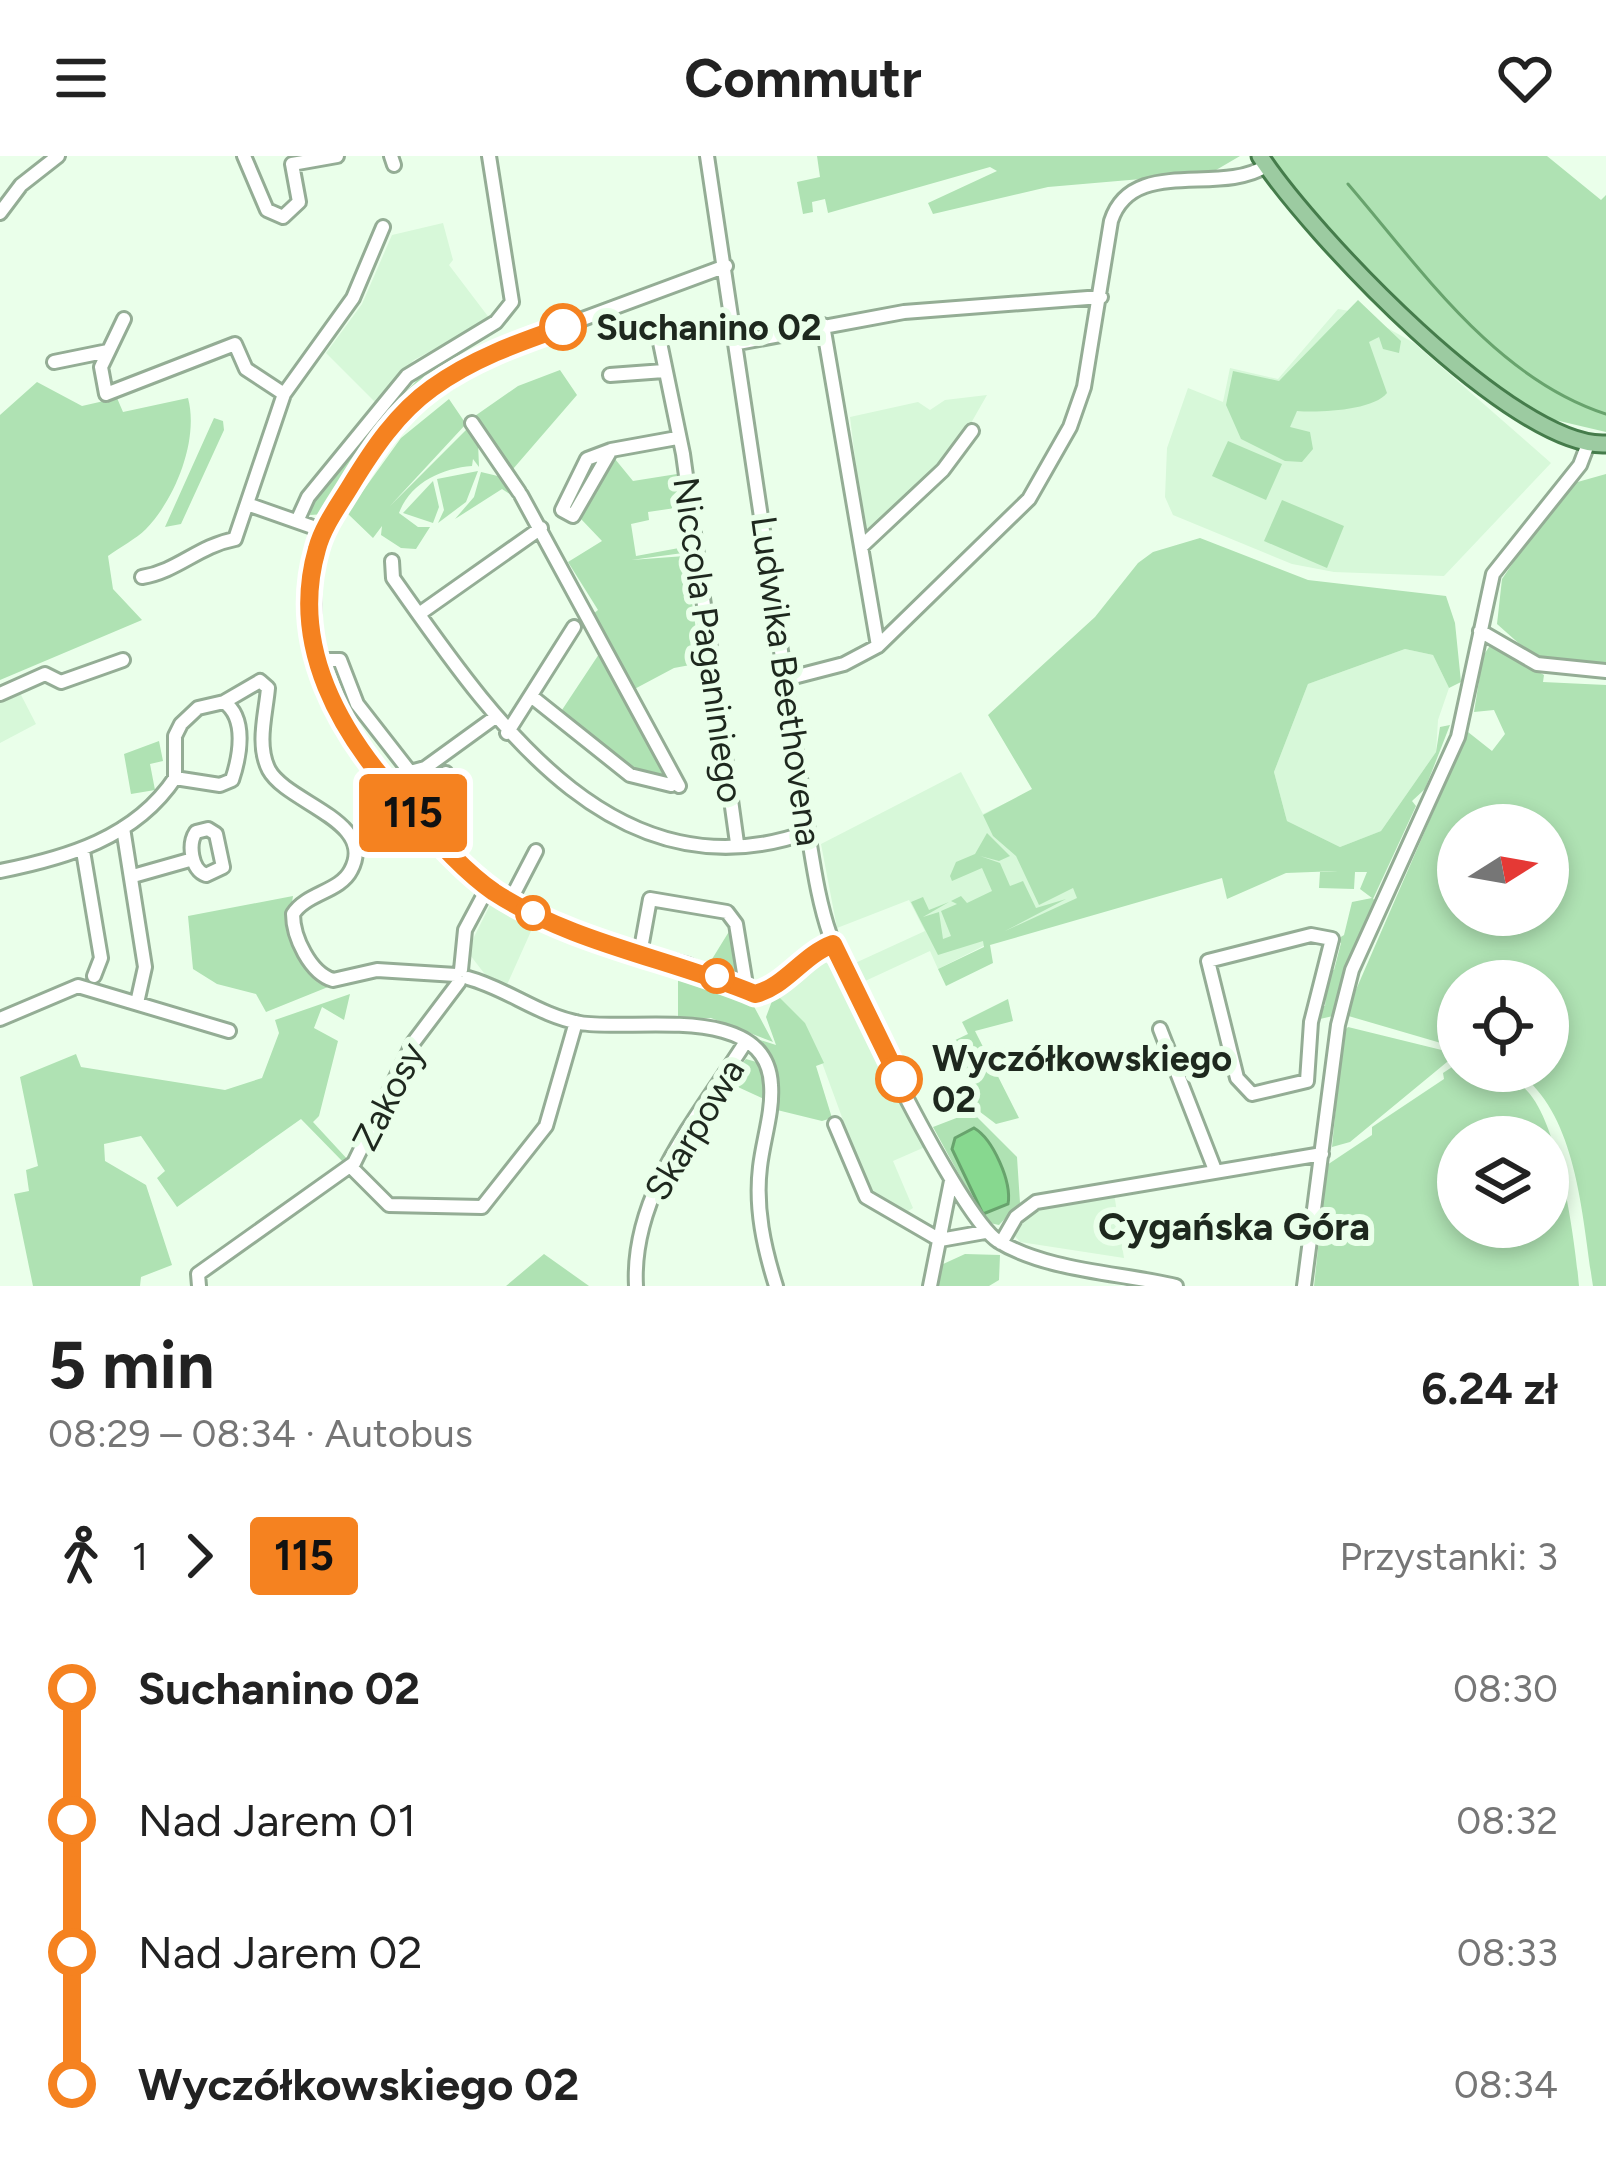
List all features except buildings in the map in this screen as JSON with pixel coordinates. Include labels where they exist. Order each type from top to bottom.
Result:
[{"type":"main road","points":[[1263,161],[1340,254],[1428,338],[1539,425],[1597,444]]},
{"type":"street","points":[[0,213],[21,184],[58,156]]},
{"type":"street","points":[[244,156],[267,210],[279,217],[292,213],[298,202],[292,164],[337,156]]},
{"type":"street","points":[[298,519],[308,497],[406,376],[508,310],[514,296],[489,156]]},
{"type":"street","name":"Ludwika Beethovena","points":[[706,156],[738,343],[808,832],[833,944],[970,1214],[1001,1243]]},
{"type":"street","points":[[787,679],[844,664],[878,646],[1029,499],[1074,416],[1092,356],[1111,220],[1126,193],[1147,183],[1247,174],[1263,161]]},
{"type":"street","points":[[142,577],[174,570],[202,546],[235,539],[284,394],[352,298],[383,227]]},
{"type":"street","points":[[726,266],[496,351],[429,389],[371,452],[324,531],[312,580],[317,660],[338,720],[411,811],[488,887],[510,901],[587,938],[688,965],[748,991],[766,991],[805,958],[833,944]]},
{"type":"street","points":[[738,343],[966,305],[1101,296]]},
{"type":"street","points":[[124,319],[101,367],[110,395],[235,344],[246,369],[284,394]]},
{"type":"street","points":[[823,326],[878,646]]},
{"type":"street","name":"Niccola Paganiniego","points":[[657,328],[737,843]]},
{"type":"street","points":[[54,362],[108,351]]},
{"type":"street","points":[[610,375],[664,371]]},
{"type":"street","points":[[472,423],[542,528],[675,786],[630,775],[531,696]]},
{"type":"street","points":[[862,546],[947,466],[972,431]]},
{"type":"street","name":"Niccola Paganiniego","points":[[560,507],[572,515],[604,451],[677,438]]},
{"type":"street","points":[[1304,1286],[1338,1024],[1352,970],[1458,737],[1492,574],[1597,444]]},
{"type":"street","points":[[248,504],[324,531]]},
{"type":"street","points":[[418,614],[542,528]]},
{"type":"street","points":[[392,561],[393,578],[494,718],[559,782],[614,815],[675,838],[737,843],[808,832]]},
{"type":"street","points":[[507,733],[574,627]]},
{"type":"street","points":[[1480,631],[1538,664],[1606,670]]},
{"type":"street","points":[[0,694],[45,674],[61,682],[123,660]]},
{"type":"street","points":[[317,660],[340,660],[357,704],[410,772],[420,772],[494,718]]},
{"type":"street","points":[[0,871],[83,850],[123,828],[175,778],[175,736],[181,724],[198,708],[224,702],[256,681],[265,683],[268,693],[262,719],[271,774],[287,791],[345,828],[355,845],[354,864],[344,879],[293,914],[294,930],[317,972],[333,980],[376,970],[461,976],[576,1022],[629,1028],[707,1024],[745,1043],[765,1060],[771,1082],[758,1197],[776,1286]]},
{"type":"street","points":[[175,778],[220,785],[232,780],[238,724],[224,702]]},
{"type":"street","points":[[411,811],[446,773]]},
{"type":"street","points":[[123,828],[145,967],[137,1003]]},
{"type":"street","points":[[83,850],[101,958],[94,976]]},
{"type":"street","points":[[510,901],[536,851]]},
{"type":"street","points":[[133,876],[193,859]]},
{"type":"street","points":[[461,976],[465,930],[488,887]]},
{"type":"street","points":[[640,954],[650,898],[724,911],[736,924],[748,991]]},
{"type":"street","points":[[1314,934],[1332,939],[1311,1022],[1307,1081],[1258,1095],[1247,1091],[1238,1078],[1208,961],[1314,934]]},
{"type":"street","name":"Zakosy","points":[[199,1286],[198,1274],[350,1166],[413,1043],[461,976]]},
{"type":"street","points":[[0,1019],[78,986],[229,1031]]},
{"type":"street","points":[[350,1166],[388,1205],[466,1211],[482,1207],[546,1126],[576,1022]]},
{"type":"street","points":[[1160,1029],[1214,1170]]},
{"type":"street","name":"Skarpowa","points":[[636,1286],[635,1250],[644,1211],[745,1043]]},
{"type":"street","points":[[836,1124],[866,1197],[940,1240]]},
{"type":"street","points":[[1167,1285],[1001,1243],[1028,1205],[1109,1186],[1322,1154]]},
{"type":"street","points":[[930,1286],[951,1180]]},
{"type":"street","points":[[944,1220],[970,1214]]},
{"type":"street","points":[[962,1232],[970,1214]]},
{"type":"street","points":[[940,1240],[962,1232],[986,1232]]},
{"type":"shaded area","points":[[817,156],[1240,156],[1211,173],[1048,187],[933,214],[928,203],[997,171],[990,167],[828,213],[825,199],[812,202],[813,212],[803,214],[797,182],[820,177]]},
{"type":"shaded area","points":[[1270,156],[1547,156],[1601,200],[1606,195],[1606,432],[1538,416],[1474,368],[1343,250]]},
{"type":"shaded area","points":[[443,223],[453,260],[449,265],[490,319],[414,360],[375,402],[326,353],[362,304],[392,235]]},
{"type":"shaded area","points":[[1358,300],[1401,341],[1399,353],[1383,349],[1379,337],[1369,342],[1387,393],[1359,407],[1297,411],[1290,427],[1310,432],[1313,449],[1302,462],[1285,461],[1241,439],[1226,405],[1233,371],[1279,381]]},
{"type":"shaded area","points":[[1338,309],[1361,313],[1414,343],[1551,463],[1444,576],[1334,572],[1292,564],[1173,515],[1165,497],[1167,448],[1188,388],[1223,402],[1230,368],[1278,379]]},
{"type":"shaded area","points":[[560,370],[577,395],[513,469],[472,418],[518,386]]},
{"type":"shaded area","points":[[419,371],[426,374],[369,442],[325,514],[310,515],[313,495],[397,400],[392,395],[397,391],[403,395],[422,375]]},
{"type":"shaded area","points":[[37,382],[82,406],[117,398],[123,412],[188,398],[190,431],[182,467],[167,501],[146,529],[108,556],[113,589],[142,620],[0,680],[0,415]]},
{"type":"shaded area","points":[[987,395],[954,453],[865,541],[850,417],[918,402],[930,410],[945,400]]},
{"type":"shaded area","points":[[449,399],[466,424],[390,506],[469,427],[478,442],[479,467],[473,459],[472,466],[439,474],[419,485],[404,502],[399,513],[418,527],[430,527],[416,549],[401,548],[381,535],[382,526],[373,538],[347,513],[401,438]]},
{"type":"shaded area","points":[[214,418],[223,421],[224,430],[181,524],[165,527]]},
{"type":"shaded area","points":[[1228,441],[1282,464],[1266,500],[1212,476]]},
{"type":"shaded area","points":[[615,459],[633,481],[677,474],[682,507],[648,512],[649,520],[631,524],[636,556],[679,548],[683,553],[631,560],[685,556],[701,663],[674,668],[627,693],[671,779],[636,773],[560,713],[603,648],[588,618],[598,610],[568,562],[602,541],[581,519]]},
{"type":"shaded area","points":[[478,471],[466,502],[438,523],[444,510],[437,479]]},
{"type":"shaded area","points":[[481,472],[506,478],[514,497],[502,489],[455,519],[474,497]]},
{"type":"shaded area","points":[[1606,474],[1606,664],[1533,656],[1497,624],[1502,579],[1574,483]]},
{"type":"shaded area","points":[[433,481],[439,507],[433,523],[403,513]]},
{"type":"shaded area","points":[[1282,500],[1344,526],[1327,568],[1264,541]]},
{"type":"shaded area","points":[[1200,538],[1308,580],[1446,596],[1455,623],[1461,682],[1449,688],[1433,655],[1405,649],[1308,684],[1274,772],[1287,821],[1340,847],[1381,831],[1436,752],[1440,727],[1450,725],[1425,789],[1412,801],[1416,806],[1373,899],[1379,902],[1333,1016],[1320,1019],[1328,969],[1334,970],[1341,943],[1336,940],[1344,935],[1352,902],[1372,898],[1360,889],[1367,872],[1355,872],[1354,889],[1319,888],[1320,872],[1338,871],[1286,873],[1227,899],[1222,878],[990,945],[993,963],[946,986],[938,969],[984,947],[983,941],[938,955],[911,902],[923,897],[929,910],[949,902],[923,917],[939,912],[943,939],[951,936],[941,911],[957,904],[951,901],[961,896],[967,903],[992,891],[982,868],[952,881],[950,876],[956,862],[975,854],[987,833],[1010,856],[999,861],[980,856],[1000,863],[1010,886],[1023,881],[1036,908],[1066,899],[1005,931],[1077,898],[1073,888],[1039,905],[1016,856],[993,836],[983,815],[1032,789],[988,715],[1095,617],[1138,563],[1153,552]]},
{"type":"shaded area","points":[[1491,644],[1544,675],[1543,682],[1606,685],[1606,1286],[1593,1286],[1569,1152],[1569,1116],[1555,1116],[1539,1092],[1569,1092],[1569,960],[1437,960],[1437,1042],[1345,1015],[1468,732],[1492,751],[1505,734],[1494,710],[1474,712],[1483,656]]},
{"type":"shaded area","points":[[1405,649],[1433,655],[1449,688],[1438,720],[1436,752],[1381,831],[1340,847],[1287,821],[1274,772],[1308,684]]},
{"type":"shaded area","points":[[20,693],[36,724],[0,743],[0,701]]},
{"type":"shaded area","points":[[159,741],[163,761],[150,764],[155,790],[131,794],[124,754]]},
{"type":"shaded area","points":[[961,772],[983,814],[1010,801],[1022,825],[1040,818],[1078,898],[938,969],[930,951],[863,982],[853,964],[925,931],[909,900],[837,928],[821,844]]},
{"type":"shaded area","points":[[293,896],[288,927],[317,982],[328,987],[266,1012],[256,994],[217,984],[193,969],[188,916]]},
{"type":"shaded area","points":[[491,903],[532,929],[506,987],[487,977],[467,951]]},
{"type":"shaded area","points":[[733,925],[744,978],[709,964]]},
{"type":"shaded area","points":[[819,959],[834,967],[925,1147],[893,1161],[913,1208],[905,1213],[869,1191],[817,1049],[773,996]]},
{"type":"shaded area","points":[[678,967],[750,999],[773,1042],[711,1018],[678,1018]]},
{"type":"shaded area","points":[[775,993],[805,1023],[824,1063],[816,1066],[832,1118],[822,1121],[773,1109],[773,1069],[751,1037],[776,1045],[766,1017]]},
{"type":"shaded area","points":[[350,994],[344,1020],[322,1007],[314,1028],[338,1041],[319,1116],[313,1122],[349,1161],[345,1164],[301,1119],[177,1207],[157,1178],[165,1171],[141,1136],[104,1144],[105,1161],[146,1185],[172,1265],[141,1277],[140,1286],[33,1286],[14,1194],[29,1191],[26,1170],[38,1166],[20,1077],[76,1054],[81,1067],[225,1090],[262,1078],[279,1033],[275,1020]]},
{"type":"shaded area","points":[[1008,999],[1013,1021],[975,1031],[1019,1118],[996,1124],[963,1099],[974,1091],[947,1044],[968,1034],[962,1022]]},
{"type":"shaded area","points":[[1348,1027],[1437,1049],[1437,1070],[1350,1142],[1332,1147],[1343,1032]]},
{"type":"shaded area","points":[[746,1059],[760,1063],[766,1100],[727,1082]]},
{"type":"shaded area","points":[[1437,1084],[1437,1092],[1527,1092],[1542,1116],[1437,1116],[1437,1248],[1569,1248],[1569,1212],[1579,1286],[1314,1286],[1327,1165],[1372,1135],[1372,1127]]},
{"type":"shaded area","points":[[972,1112],[1017,1157],[1020,1203],[999,1225],[985,1222],[933,1127]]},
{"type":"shaded area","points":[[974,1128],[994,1151],[1008,1195],[1008,1204],[983,1214],[952,1149],[955,1138]]},
{"type":"shaded area","points":[[1114,1193],[1124,1258],[1020,1242],[1014,1235],[1025,1217],[1042,1207]]},
{"type":"shaded area","points":[[544,1254],[589,1286],[506,1286]]},
{"type":"shaded area","points":[[965,1254],[1000,1255],[999,1280],[989,1286],[937,1286],[941,1265]]},
{"type":"waterway","points":[[1348,184],[1432,285],[1495,348],[1529,375],[1606,414]]},
{"type":"bus line","name":"115","points":[[563,327],[496,351],[429,389],[389,429],[354,480],[324,531],[312,580],[317,660],[332,708],[383,781],[469,870],[500,895],[560,926],[614,948],[700,970],[755,994],[770,989],[809,954],[833,944],[899,1079]]},
{"type":"place","name":"Suchanino 02","points":[[563,327]]},
{"type":"place","name":"Wyczółkowskiego 02","points":[[899,1079]]},
{"type":"district","name":"Cygańska Góra","points":[[1234,1226]]}]
